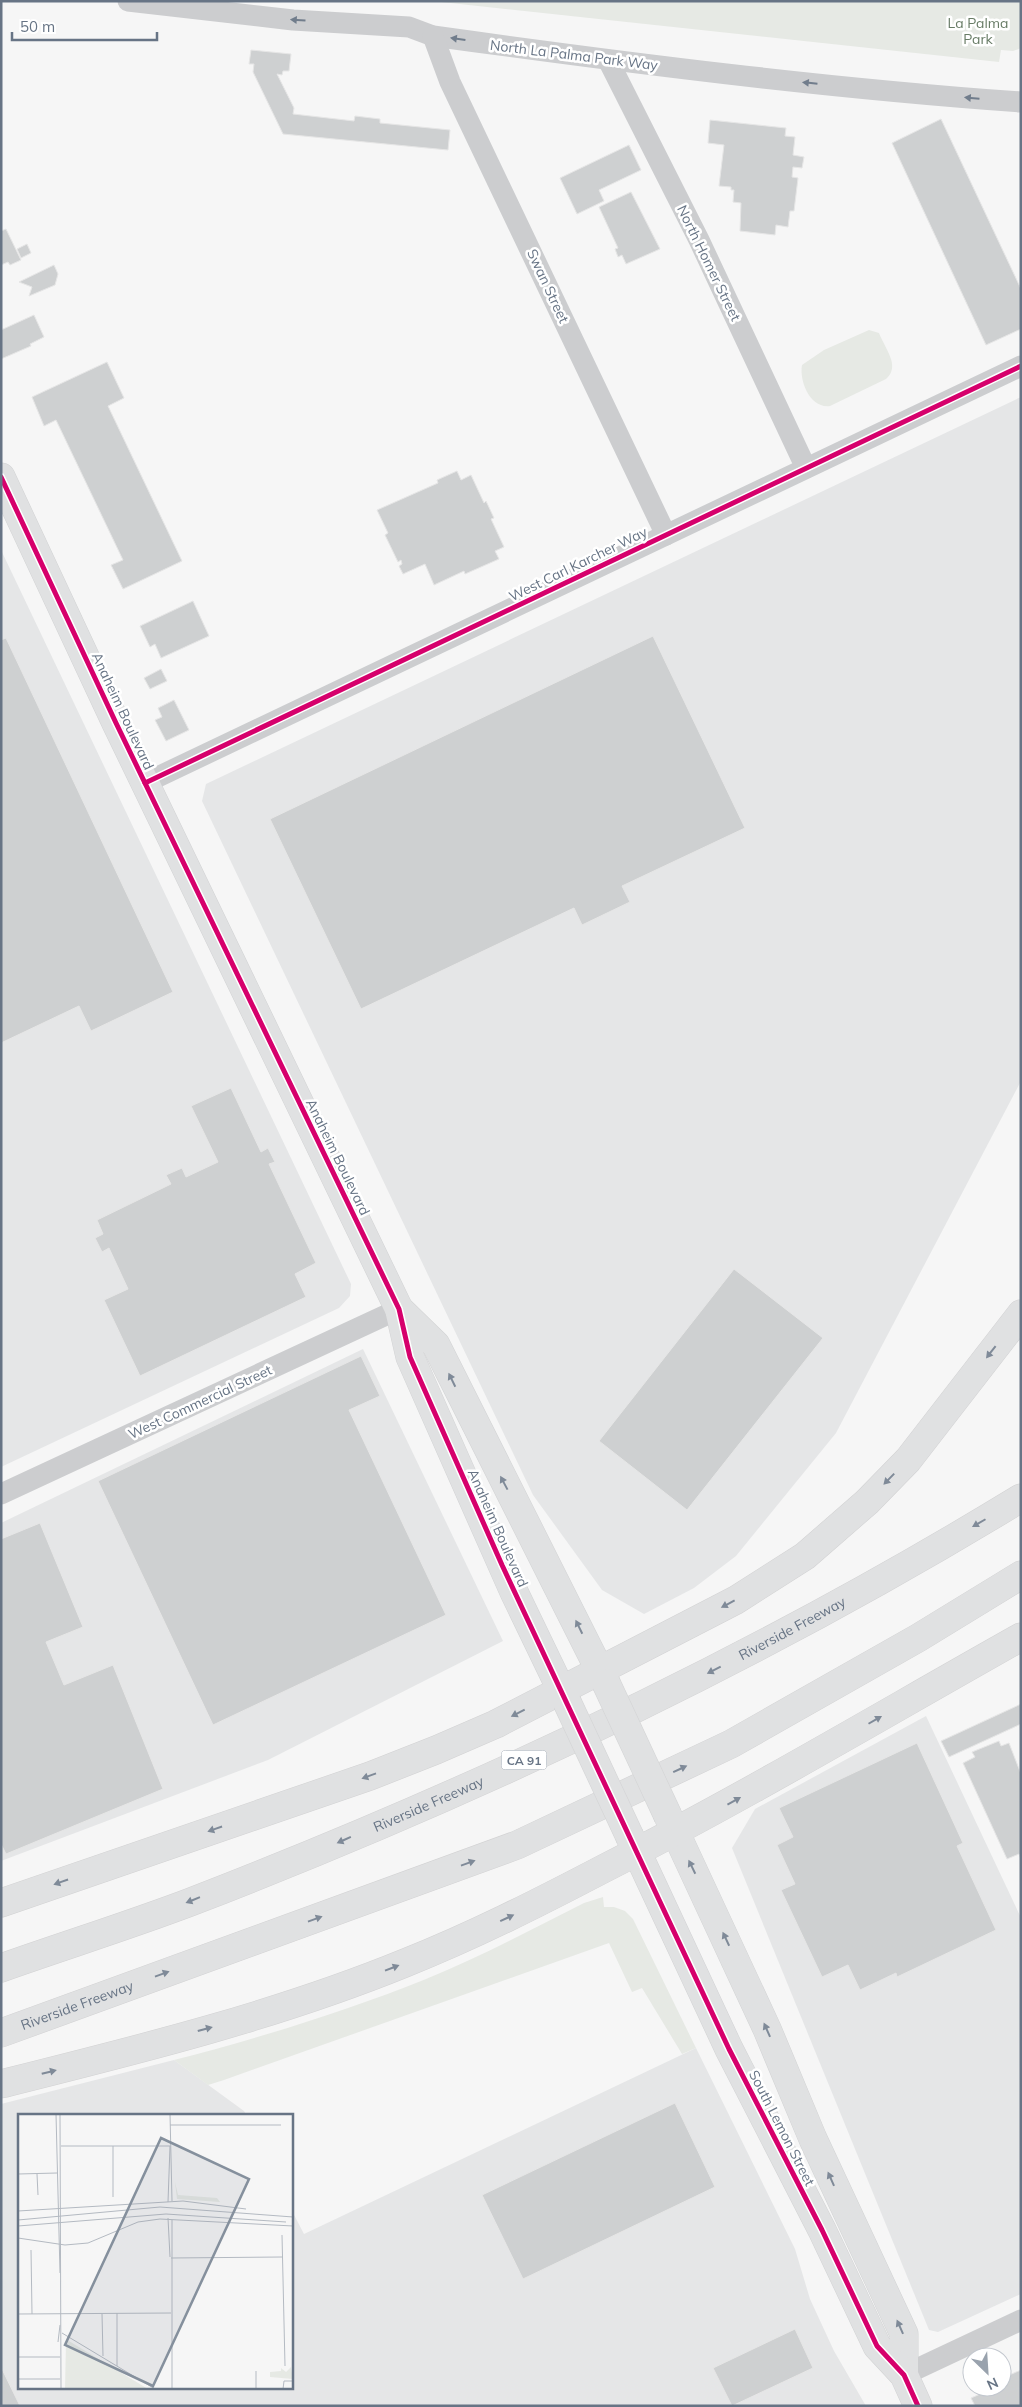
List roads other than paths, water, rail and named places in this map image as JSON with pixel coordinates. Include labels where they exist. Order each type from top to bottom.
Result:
[{"type":"main road","name":"Anaheim Boulevard","points":[[1,477],[145,783],[399,1309],[410,1357],[514,1592],[633,1845]]},
{"type":"main road","name":"Anaheim Boulevard","points":[[399,1309],[436,1345],[603,1677],[672,1824]]},
{"type":"main road","points":[[1,1903],[370,1776],[564,1696],[603,1677],[736,1600],[805,1556],[838,1529],[908,1460],[1021,1314]]},
{"type":"main road","name":"Riverside Freeway","points":[[1,1968],[186,1904],[329,1846],[639,1708],[785,1634],[1021,1498]]},
{"type":"main road","name":"Riverside Freeway","points":[[1,2033],[517,1845],[731,1744],[918,1638],[1021,1575]]},
{"type":"main road","points":[[1,2084],[224,2024],[347,1986],[463,1939],[633,1845],[1021,1637]]},
{"type":"main road","name":"South Lemon Street","points":[[672,1824],[763,2020],[829,2175],[904,2334],[904,2374]]},
{"type":"main road","name":"South Lemon Street","points":[[633,1845],[729,2049],[822,2230],[877,2346],[904,2374],[918,2406]]},
{"type":"street","name":"North La Palma Park Way","points":[[128,1],[293,20],[410,27],[433,36],[608,60],[828,84],[1021,102]]},
{"type":"street","name":"Swan Street","points":[[433,36],[450,82],[666,535]]},
{"type":"street","name":"North Homer Street","points":[[608,60],[699,240],[806,468]]},
{"type":"street","name":"West Carl Karcher Way","points":[[145,783],[1021,366]]},
{"type":"street","name":"West Commercial Street","points":[[1,1494],[399,1309]]},
{"type":"street","points":[[904,2374],[1021,2320]]},
{"type":"park label","name":"La Palma Park","points":[[978,32]]}]
